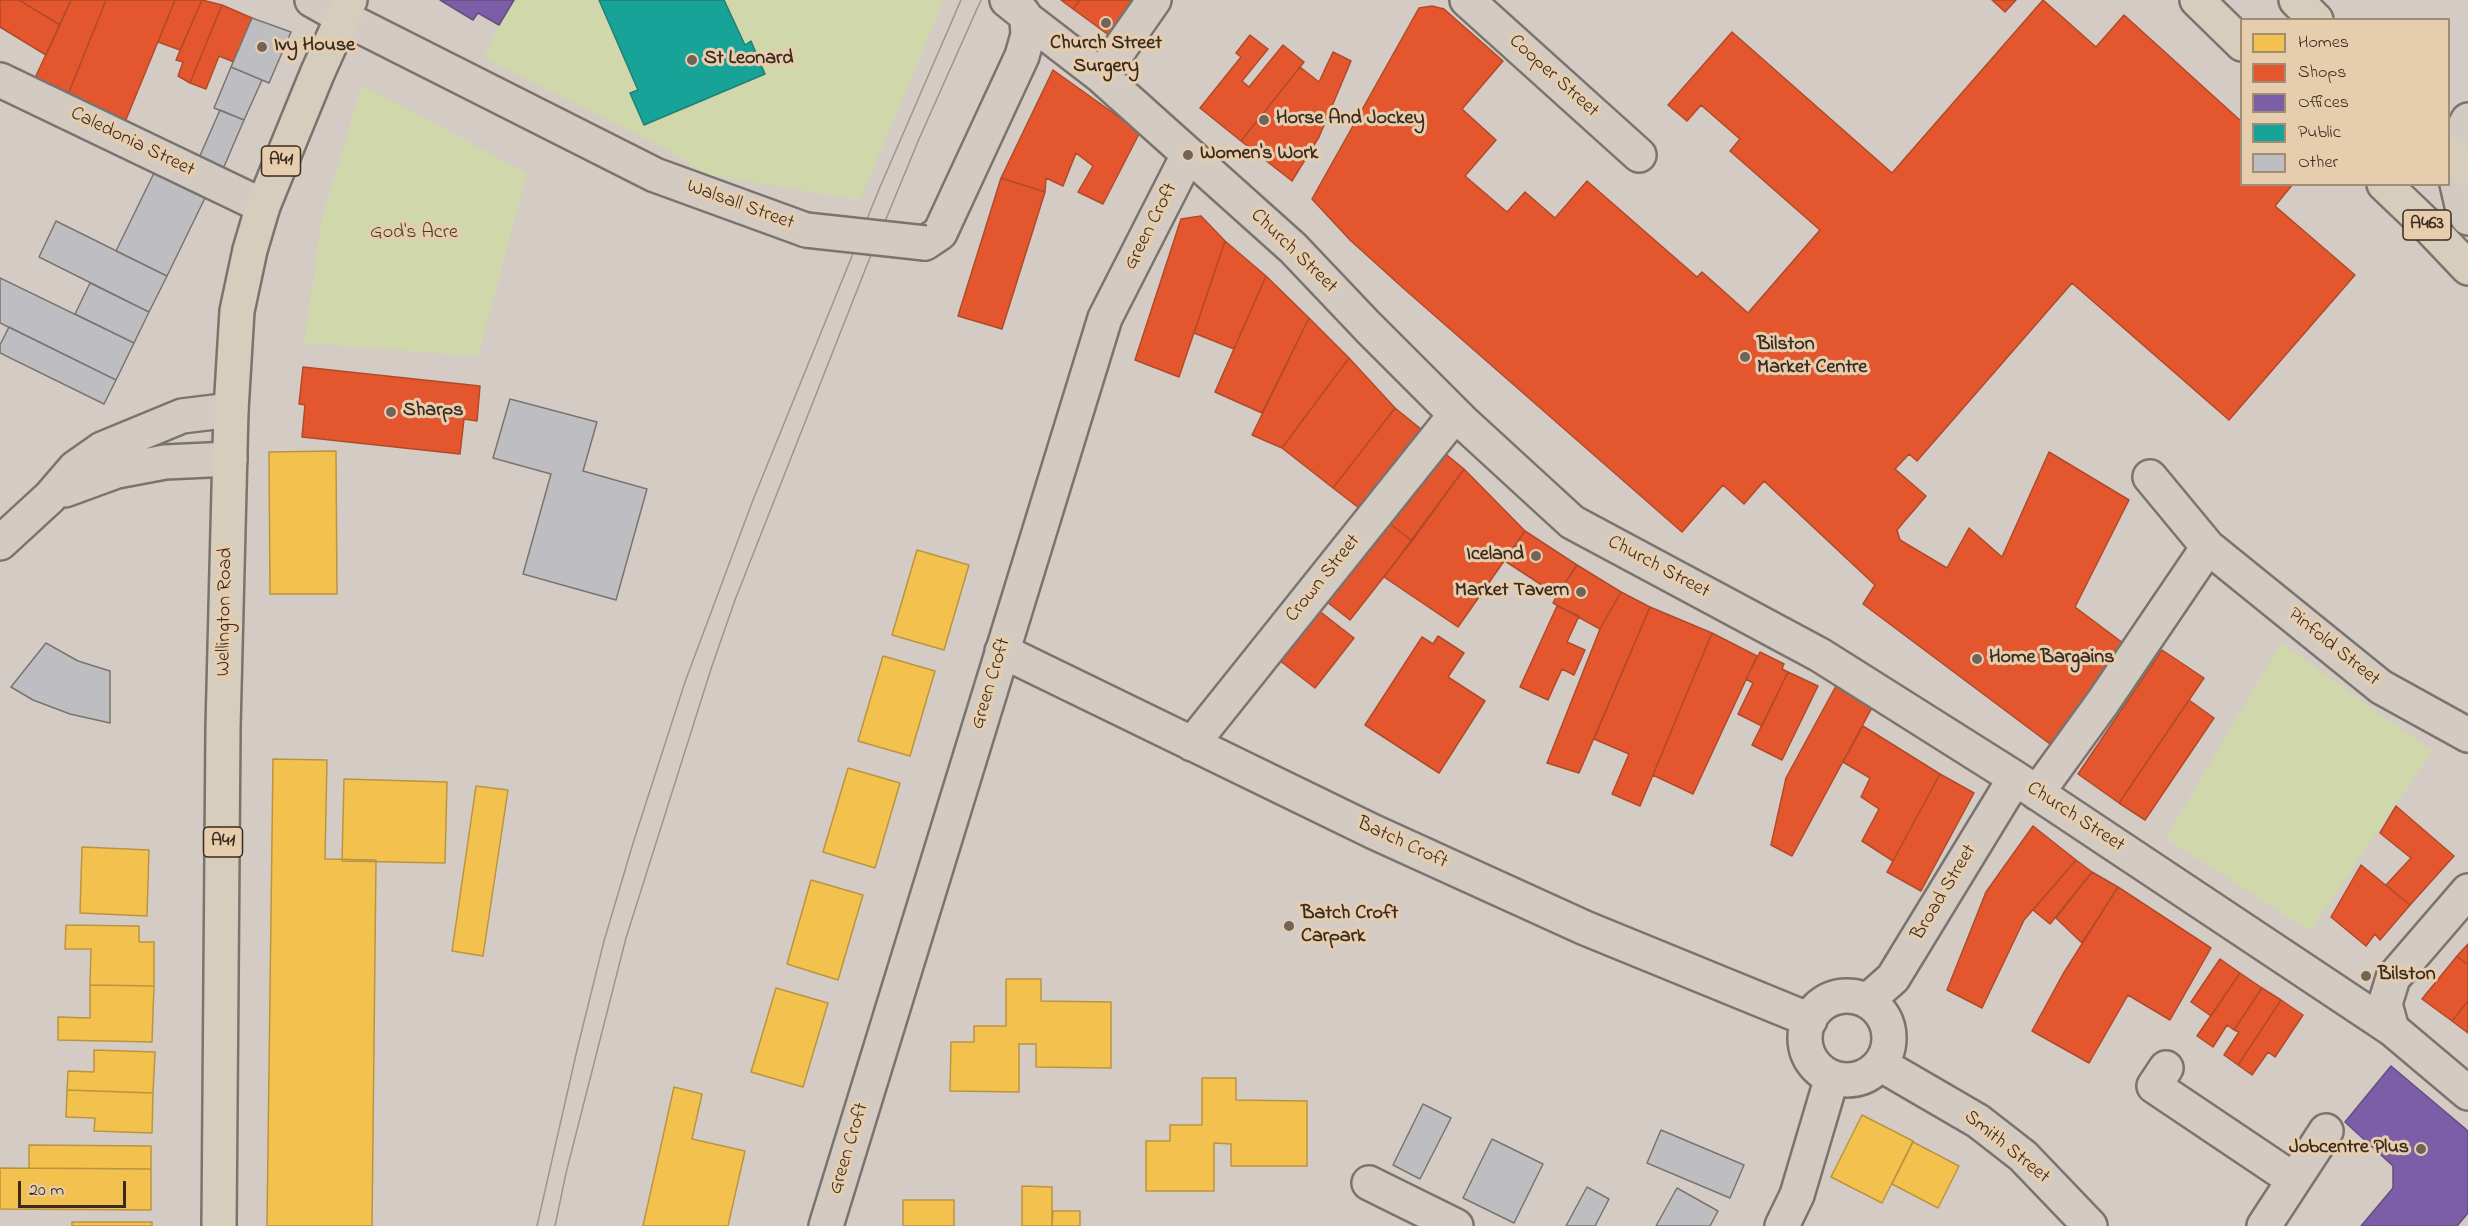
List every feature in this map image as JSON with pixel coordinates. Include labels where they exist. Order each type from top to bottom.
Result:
[{"type":"highway","points":[[2197,0],[2240,43]]},
{"type":"highway","points":[[2296,0],[2314,18]]},
{"type":"highway","name":"Wellington Road","points":[[219,1226],[224,728],[231,410],[237,311],[250,250],[263,206],[346,9]]},
{"type":"highway","name":"A463","points":[[2386,186],[2468,268]]},
{"type":"street","name":"Walsall Street","points":[[312,0],[346,9],[655,175],[806,230],[924,243],[940,232],[1022,56],[1028,35],[1015,7]]},
{"type":"street","points":[[1101,76],[1154,0]]},
{"type":"street","name":"Cooper Street","points":[[1467,0],[1639,155]]},
{"type":"street","name":"Church Street","points":[[1015,7],[1101,76],[1293,248],[1455,415],[1572,522],[1820,655],[2026,786],[2392,1029],[2468,1093]]},
{"type":"street","name":"Caledonia Street","points":[[0,80],[263,206]]},
{"type":"street","points":[[2468,120],[2457,156],[2463,210],[2468,218]]},
{"type":"street","name":"Green Croft","points":[[826,1226],[1105,318],[1188,155]]},
{"type":"street","points":[[0,543],[50,497],[75,468],[102,449],[182,416],[231,410]]},
{"type":"street","name":"Crown Street","points":[[1192,744],[1455,415]]},
{"type":"street","points":[[50,497],[117,471],[165,462],[230,459]]},
{"type":"street","name":"Pinfold Street","points":[[2150,477],[2208,547],[2381,687],[2468,735]]},
{"type":"street","points":[[2026,786],[2103,702],[2208,547]]},
{"type":"street","name":"Batch Croft","points":[[1002,651],[1374,832],[1585,928],[1810,1020]]},
{"type":"street","name":"Broad Street","points":[[1867,1001],[1893,978],[2026,786]]},
{"type":"street","points":[[2392,1029],[2385,1004],[2393,978],[2468,891]]},
{"type":"street","points":[[1841,997],[1854,997],[1867,1001],[1884,1018],[1888,1029],[1889,1041],[1881,1064],[1871,1073],[1845,1080],[1832,1077],[1820,1070],[1806,1047],[1806,1033],[1810,1020],[1817,1008],[1828,1001],[1841,997]]},
{"type":"street","name":"Smith Street","points":[[1881,1064],[1978,1121],[2023,1156],[2090,1226]]},
{"type":"street","points":[[2166,1068],[2154,1086],[2294,1180]]},
{"type":"street","points":[[1782,1226],[1797,1195],[1832,1077]]},
{"type":"street","points":[[2264,1226],[2326,1131]]},
{"type":"street","points":[[1369,1183],[1455,1226]]},
{"type":"green space","points":[[514,0],[944,0],[860,200],[705,174],[667,149],[484,58],[499,25]]},
{"type":"green space","name":"God's Acre","points":[[362,85],[527,173],[478,356],[304,343],[322,219]]},
{"type":"green space","points":[[2281,643],[2432,751],[2310,931],[2166,838]]},
{"type":"building: Homes","points":[[336,451],[337,594],[270,594],[269,452]]},
{"type":"building: Homes","points":[[917,550],[969,565],[944,650],[892,635]]},
{"type":"building: Homes","points":[[883,656],[935,671],[910,756],[858,741]]},
{"type":"building: Homes","points":[[273,759],[327,760],[325,859],[376,860],[372,1226],[267,1226]]},
{"type":"building: Homes","points":[[848,768],[900,783],[875,868],[823,852]]},
{"type":"building: Homes","points":[[344,779],[447,782],[445,863],[342,861]]},
{"type":"building: Homes","points":[[476,786],[508,790],[483,956],[452,951]]},
{"type":"building: Homes","points":[[82,847],[149,850],[147,916],[80,913]]},
{"type":"building: Homes","points":[[811,880],[863,895],[838,980],[787,964]]},
{"type":"building: Homes","points":[[66,925],[139,926],[139,942],[154,942],[154,986],[90,985],[91,949],[65,949]]},
{"type":"building: Homes","points":[[1006,979],[1041,979],[1041,1001],[1111,1002],[1111,1068],[1036,1067],[1036,1044],[1019,1044],[1019,1092],[950,1091],[951,1042],[974,1042],[974,1026],[1006,1026]]},
{"type":"building: Homes","points":[[90,985],[154,986],[152,1042],[58,1040],[58,1017],[90,1018]]},
{"type":"building: Homes","points":[[776,988],[828,1003],[803,1087],[751,1072]]},
{"type":"building: Homes","points":[[94,1050],[155,1052],[153,1093],[67,1090],[68,1071],[94,1072]]},
{"type":"building: Homes","points":[[1202,1078],[1236,1078],[1236,1100],[1307,1101],[1307,1166],[1231,1166],[1231,1144],[1214,1143],[1214,1191],[1146,1191],[1146,1141],[1170,1141],[1170,1125],[1202,1125]]},
{"type":"building: Homes","points":[[674,1087],[702,1094],[692,1139],[745,1151],[728,1226],[643,1226]]},
{"type":"building: Homes","points":[[67,1090],[153,1093],[152,1133],[94,1131],[95,1118],[66,1117]]},
{"type":"building: Homes","points":[[1862,1115],[1913,1141],[1882,1203],[1831,1177]]},
{"type":"building: Homes","points":[[1913,1142],[1959,1166],[1938,1208],[1892,1184]]},
{"type":"building: Homes","points":[[29,1145],[151,1146],[151,1169],[29,1168]]},
{"type":"building: Homes","points":[[0,1168],[151,1169],[151,1210],[0,1209]]},
{"type":"building: Homes","points":[[1022,1186],[1052,1187],[1052,1226],[1022,1226]]},
{"type":"building: Homes","points":[[903,1200],[954,1200],[954,1226],[903,1226]]},
{"type":"building: Homes","points":[[1053,1211],[1080,1211],[1080,1226],[1052,1226]]},
{"type":"building: Homes","points":[[72,1222],[152,1222],[152,1226],[72,1226]]},
{"type":"building: Shops","points":[[0,0],[19,0],[60,25],[46,55],[0,27]]},
{"type":"building: Shops","points":[[19,0],[71,0],[60,25]]},
{"type":"building: Shops","points":[[71,0],[106,0],[67,97],[35,78]]},
{"type":"building: Shops","points":[[106,0],[175,0],[125,122],[67,97]]},
{"type":"building: Shops","points":[[175,0],[202,0],[180,50],[158,42]]},
{"type":"building: Shops","points":[[202,0],[222,5],[190,83],[178,76],[183,62],[176,60]]},
{"type":"building: Shops","points":[[1061,0],[1080,0],[1073,9]]},
{"type":"building: Shops","name":"Church Street Surgery","points":[[1080,0],[1137,0],[1110,36],[1073,9]]},
{"type":"building: Shops","points":[[1992,0],[2016,0],[2005,12]]},
{"type":"building: Shops","name":"Bilston Market Centre","points":[[2043,0],[2096,47],[2124,15],[2240,120],[2240,186],[2291,186],[2275,206],[2355,275],[2229,420],[2072,283],[1917,461],[1909,454],[1895,469],[1926,496],[1897,530],[1900,540],[1947,568],[1969,528],[2002,557],[2049,452],[2129,500],[2075,607],[2123,643],[2089,698],[2050,744],[1863,604],[1875,585],[1764,481],[1744,504],[1723,485],[1682,532],[1402,287],[1350,240],[1312,199],[1419,8],[1432,6],[1444,9],[1503,61],[1462,109],[1496,140],[1465,176],[1507,212],[1525,192],[1555,218],[1587,181],[1697,277],[1702,272],[1748,313],[1820,230],[1730,151],[1740,139],[1701,105],[1687,121],[1668,105],[1732,32],[1892,173]]},
{"type":"building: Shops","points":[[222,5],[252,18],[234,62],[219,56],[206,89],[190,83]]},
{"type":"building: Shops","points":[[1250,35],[1268,49],[1242,81],[1249,87],[1283,45],[1304,62],[1241,141],[1200,108],[1241,57],[1236,53]]},
{"type":"building: Shops","points":[[1333,52],[1351,61],[1319,137],[1292,181],[1241,141],[1300,67],[1319,82]]},
{"type":"building: Shops","points":[[1053,70],[1140,132],[1103,204],[1078,192],[1093,166],[1076,153],[1063,186],[1046,178],[1045,192],[1001,178]]},
{"type":"building: Shops","points":[[1001,178],[1045,192],[1002,329],[958,316]]},
{"type":"building: Shops","points":[[1201,216],[1225,241],[1179,377],[1135,360],[1181,219]]},
{"type":"building: Shops","points":[[1225,241],[1266,276],[1234,349],[1194,333]]},
{"type":"building: Shops","points":[[1266,276],[1309,318],[1262,413],[1215,392]]},
{"type":"building: Shops","points":[[1309,318],[1349,358],[1282,448],[1252,435]]},
{"type":"building: Shops","points":[[1349,358],[1395,408],[1333,488],[1282,448]]},
{"type":"building: Shops","name":"Sharps","points":[[303,367],[480,386],[477,421],[464,419],[460,454],[302,437],[305,405],[299,404]]},
{"type":"building: Shops","points":[[1395,408],[1421,429],[1359,508],[1333,488]]},
{"type":"building: Shops","points":[[1437,447],[1464,469],[1412,541],[1383,518]]},
{"type":"building: Shops","points":[[1464,469],[1525,531],[1458,627],[1384,577]]},
{"type":"building: Shops","points":[[1383,518],[1412,541],[1350,620],[1322,598]]},
{"type":"building: Shops","points":[[1525,531],[1577,565],[1557,595],[1505,561]]},
{"type":"building: Shops","points":[[1577,565],[1621,592],[1600,629],[1553,603]]},
{"type":"building: Shops","points":[[1621,592],[1650,607],[1579,773],[1547,763],[1600,629]]},
{"type":"building: Shops","points":[[1557,606],[1579,616],[1567,642],[1585,650],[1574,675],[1562,669],[1548,700],[1520,687]]},
{"type":"building: Shops","points":[[1650,607],[1712,633],[1640,806],[1612,794],[1629,754],[1594,739]]},
{"type":"building: Shops","points":[[1318,610],[1354,638],[1315,688],[1279,660]]},
{"type":"building: Shops","points":[[1712,633],[1757,656],[1693,794],[1653,775]]},
{"type":"building: Shops","points":[[1438,636],[1464,653],[1448,677],[1485,701],[1439,773],[1365,725],[1422,637],[1433,644]]},
{"type":"building: Shops","points":[[2162,650],[2204,678],[2119,803],[2078,774]]},
{"type":"building: Shops","points":[[1760,652],[1784,664],[1782,669],[1788,672],[1762,726],[1738,714],[1753,683],[1746,679]]},
{"type":"building: Shops","points":[[1788,672],[1818,686],[1782,760],[1752,745]]},
{"type":"building: Shops","points":[[1837,684],[1874,704],[1792,856],[1771,845],[1786,778]]},
{"type":"building: Shops","points":[[2189,700],[2214,718],[2145,820],[2119,803]]},
{"type":"building: Shops","points":[[1863,726],[1940,774],[1893,861],[1862,841],[1879,809],[1861,797],[1870,778],[1843,762]]},
{"type":"building: Shops","points":[[1940,774],[1974,793],[1921,891],[1887,872]]},
{"type":"building: Shops","points":[[2396,806],[2454,856],[2410,905],[2386,885],[2411,858],[2380,833]]},
{"type":"building: Shops","points":[[2033,826],[2076,860],[2024,920],[1982,1008],[1947,990],[1986,892]]},
{"type":"building: Shops","points":[[2076,860],[2092,872],[2050,924],[2033,910]]},
{"type":"building: Shops","points":[[2361,865],[2410,905],[2380,940],[2375,934],[2366,946],[2331,917]]},
{"type":"building: Shops","points":[[2092,872],[2118,887],[2082,943],[2056,918]]},
{"type":"building: Shops","points":[[2118,887],[2211,948],[2170,1020],[2128,995],[2089,1063],[2032,1031],[2063,974]]},
{"type":"building: Shops","points":[[2468,944],[2468,965],[2457,956]]},
{"type":"building: Shops","points":[[2457,956],[2468,965],[2468,1001],[2452,1021],[2422,999]]},
{"type":"building: Shops","points":[[2220,959],[2240,973],[2211,1016],[2191,1002]]},
{"type":"building: Shops","points":[[2240,973],[2262,988],[2234,1030],[2227,1025],[2213,1047],[2197,1036]]},
{"type":"building: Shops","points":[[2262,988],[2281,1000],[2238,1065],[2224,1055],[2239,1032],[2234,1030]]},
{"type":"building: Shops","points":[[2281,1000],[2303,1015],[2275,1057],[2268,1052],[2252,1075],[2238,1065]]},
{"type":"building: Shops","points":[[2468,1001],[2468,1033],[2452,1021]]},
{"type":"building: Offices","points":[[440,0],[514,0],[499,25],[478,13],[473,20]]},
{"type":"building: Offices","name":"Jobcentre Plus","points":[[2391,1066],[2468,1131],[2468,1213],[2457,1226],[2361,1226],[2393,1188],[2393,1166],[2345,1122]]},
{"type":"building: Public","name":"St Leonard","points":[[599,0],[724,0],[745,45],[751,41],[765,74],[644,125],[630,93],[638,90]]},
{"type":"building: Other","name":"Ivy House","points":[[252,18],[291,32],[269,83],[231,67]]},
{"type":"building: Other","points":[[231,67],[262,80],[244,120],[214,108]]},
{"type":"building: Other","points":[[220,110],[244,120],[223,169],[199,158]]},
{"type":"building: Other","points":[[154,173],[205,198],[167,276],[116,251]]},
{"type":"building: Other","points":[[56,221],[167,276],[149,312],[39,257]]},
{"type":"building: Other","points":[[0,278],[134,343],[116,380],[0,323]]},
{"type":"building: Other","points":[[90,283],[149,312],[134,343],[75,314]]},
{"type":"building: Other","points":[[9,327],[116,380],[104,404],[0,353],[0,345]]},
{"type":"building: Other","points":[[510,399],[597,422],[583,471],[647,489],[616,600],[523,574],[551,474],[493,458]]},
{"type":"building: Other","points":[[46,643],[78,661],[110,671],[110,723],[70,714],[33,700],[11,687]]},
{"type":"building: Other","points":[[1423,1104],[1451,1118],[1420,1179],[1393,1165]]},
{"type":"building: Other","points":[[1661,1130],[1744,1165],[1730,1198],[1647,1163]]},
{"type":"building: Other","points":[[1492,1139],[1543,1164],[1514,1223],[1463,1198]]},
{"type":"building: Other","points":[[1587,1187],[1609,1199],[1595,1226],[1566,1226]]},
{"type":"building: Other","points":[[1677,1188],[1718,1211],[1710,1226],[1656,1226]]},
{"type":"tram line","points":[[537,1226],[604,941],[685,682],[753,500],[880,187],[961,0]]},
{"type":"tram line","points":[[555,1226],[566,1173],[626,938],[711,669],[735,600],[867,265],[919,139],[981,0]]},
{"type":"place","name":"Church Street Surgery","points":[[1106,23]]},
{"type":"place","name":"Ivy House","points":[[262,47]]},
{"type":"place","name":"St Leonard","points":[[692,60]]},
{"type":"place","name":"Horse And Jockey","points":[[1264,120]]},
{"type":"place","name":"Women's Work","points":[[1188,155]]},
{"type":"place","name":"Bilston Market Centre","points":[[1745,357]]},
{"type":"place","name":"Sharps","points":[[391,412]]},
{"type":"place","name":"Iceland","points":[[1536,556]]},
{"type":"place","name":"Market Tavern","points":[[1581,592]]},
{"type":"place","name":"Home Bargains","points":[[1977,659]]},
{"type":"place","name":"Batch Croft Carpark","points":[[1289,926]]},
{"type":"place","name":"Bilston","points":[[2366,976]]},
{"type":"place","name":"Jobcentre Plus","points":[[2421,1149]]}]
